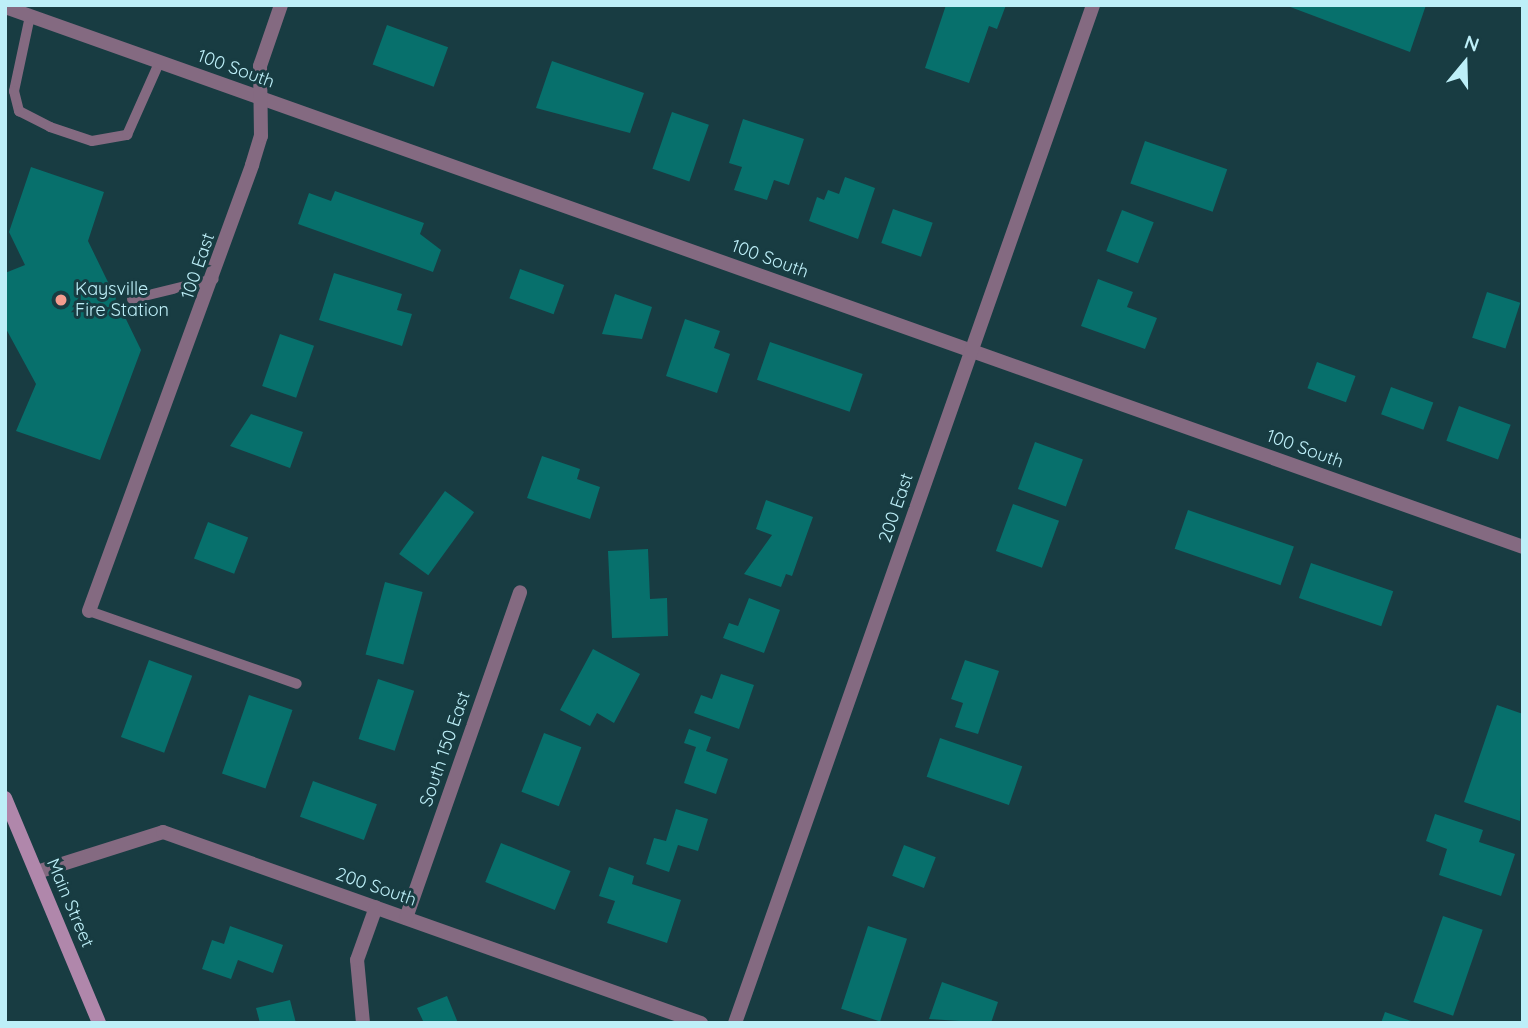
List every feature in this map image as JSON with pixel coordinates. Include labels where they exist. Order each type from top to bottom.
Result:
[{"type":"main road","name":"Main Street","points":[[5,798],[99,1023]]},
{"type":"street","name":"100 East","points":[[89,611],[215,279],[261,136],[260,66],[281,5]]},
{"type":"street","name":"200 East","points":[[735,1023],[1093,5]]},
{"type":"street","name":"100 South","points":[[5,8],[1523,547]]},
{"type":"street","name":"South 150 East","points":[[406,918],[520,592]]},
{"type":"street","name":"200 South","points":[[37,872],[163,832],[701,1023]]},
{"type":"street","points":[[363,1023],[357,960],[376,908]]},
{"type":"lane","points":[[30,16],[14,91],[19,111],[50,127],[92,141],[127,135],[159,62]]},
{"type":"lane","points":[[132,299],[215,279]]},
{"type":"lane","points":[[89,611],[297,684]]},
{"type":"building","points":[[946,5],[1006,5],[997,29],[989,26],[969,83],[925,68]]},
{"type":"building","points":[[1285,5],[1426,5],[1410,52]]},
{"type":"building","points":[[387,25],[448,47],[434,87],[373,64]]},
{"type":"building","points":[[552,61],[644,93],[630,133],[536,108]]},
{"type":"building","points":[[672,112],[709,125],[689,181],[652,169]]},
{"type":"building","points":[[743,119],[804,139],[789,185],[774,180],[767,200],[734,190],[742,167],[729,163]]},
{"type":"building","points":[[1145,141],[1227,169],[1213,212],[1130,184]]},
{"type":"building","name":"Kaysville Fire Station","points":[[31,167],[104,192],[88,241],[141,350],[100,460],[16,431],[36,384],[5,327],[5,273],[25,265],[9,232]]},
{"type":"building","points":[[845,177],[875,188],[858,239],[809,221],[817,197],[824,200],[828,190],[839,194]]},
{"type":"building","points":[[335,191],[424,223],[420,234],[441,250],[433,272],[298,224],[309,193],[331,201]]},
{"type":"building","points":[[893,209],[933,223],[921,257],[881,243]]},
{"type":"building","points":[[1122,210],[1154,222],[1138,263],[1106,251]]},
{"type":"building","points":[[520,269],[564,285],[554,314],[509,298]]},
{"type":"building","points":[[334,273],[402,294],[397,310],[412,314],[402,346],[319,320]]},
{"type":"building","points":[[1098,279],[1133,292],[1127,307],[1157,318],[1145,349],[1081,326]]},
{"type":"building","points":[[1487,292],[1520,303],[1505,348],[1472,338]]},
{"type":"building","points":[[615,294],[652,307],[642,339],[602,334]]},
{"type":"building","points":[[685,319],[720,331],[714,348],[730,354],[717,393],[666,376]]},
{"type":"building","points":[[280,334],[314,346],[296,398],[262,386]]},
{"type":"building","points":[[770,342],[863,374],[850,412],[757,380]]},
{"type":"building","points":[[1317,362],[1356,376],[1346,402],[1307,388]]},
{"type":"building","points":[[1391,387],[1433,402],[1423,430],[1381,414]]},
{"type":"building","points":[[1459,406],[1511,425],[1498,460],[1446,441]]},
{"type":"building","points":[[251,414],[303,432],[290,468],[230,446]]},
{"type":"building","points":[[1035,442],[1083,459],[1066,506],[1018,489]]},
{"type":"building","points":[[542,456],[580,469],[577,479],[600,487],[590,519],[527,498]]},
{"type":"building","points":[[445,491],[474,512],[428,575],[399,554]]},
{"type":"building","points":[[766,500],[813,517],[792,576],[786,574],[781,587],[744,574],[772,535],[756,529]]},
{"type":"building","points":[[1013,504],[1059,521],[1042,568],[996,551]]},
{"type":"building","points":[[1188,510],[1294,546],[1281,585],[1175,549]]},
{"type":"building","points":[[208,522],[248,537],[234,574],[194,558]]},
{"type":"building","points":[[648,549],[650,599],[667,598],[668,636],[612,638],[608,551]]},
{"type":"building","points":[[1311,563],[1393,591],[1381,626],[1299,598]]},
{"type":"building","points":[[385,582],[423,592],[403,665],[366,654]]},
{"type":"building","points":[[749,598],[780,610],[764,653],[723,638],[729,623],[738,626]]},
{"type":"building","points":[[593,649],[640,674],[614,723],[597,713],[590,726],[560,710]]},
{"type":"building","points":[[149,660],[192,676],[164,753],[121,737]]},
{"type":"building","points":[[965,660],[999,671],[978,734],[955,727],[963,703],[951,699]]},
{"type":"building","points":[[721,674],[754,685],[739,729],[694,713],[701,695],[712,699]]},
{"type":"building","points":[[378,679],[414,691],[395,751],[359,739]]},
{"type":"building","points":[[249,695],[292,710],[265,788],[222,773]]},
{"type":"building","points":[[1497,705],[1523,714],[1520,821],[1464,802]]},
{"type":"building","points":[[689,729],[711,737],[706,751],[728,759],[716,794],[684,783],[696,747],[684,743]]},
{"type":"building","points":[[544,733],[581,747],[559,806],[521,792]]},
{"type":"building","points":[[940,738],[1022,766],[1009,805],[927,777]]},
{"type":"building","points":[[313,781],[377,804],[364,840],[300,817]]},
{"type":"building","points":[[676,809],[708,819],[698,851],[678,845],[669,872],[646,864],[654,838],[666,841]]},
{"type":"building","points":[[1435,814],[1483,830],[1479,842],[1515,854],[1501,896],[1439,875],[1447,849],[1426,841]]},
{"type":"building","points":[[501,843],[571,871],[555,910],[485,882]]},
{"type":"building","points":[[904,845],[936,857],[924,888],[892,876]]},
{"type":"building","points":[[609,867],[634,876],[632,884],[681,900],[667,943],[607,923],[615,901],[599,896]]},
{"type":"building","points":[[1443,916],[1483,930],[1453,1016],[1413,1002]]},
{"type":"building","points":[[230,926],[283,945],[273,973],[238,960],[231,979],[202,969],[212,940],[224,944]]},
{"type":"building","points":[[868,926],[907,939],[880,1021],[841,1009]]},
{"type":"building","points":[[942,982],[998,1002],[991,1023],[929,1019]]},
{"type":"building","points":[[447,996],[458,1023],[424,1023],[417,1008]]},
{"type":"building","points":[[290,1000],[296,1023],[260,1023],[256,1008]]},
{"type":"building","points":[[1385,1012],[1414,1022],[1414,1023],[1381,1023]]},
{"type":"place","name":"Kaysville Fire Station","points":[[61,300]]}]
